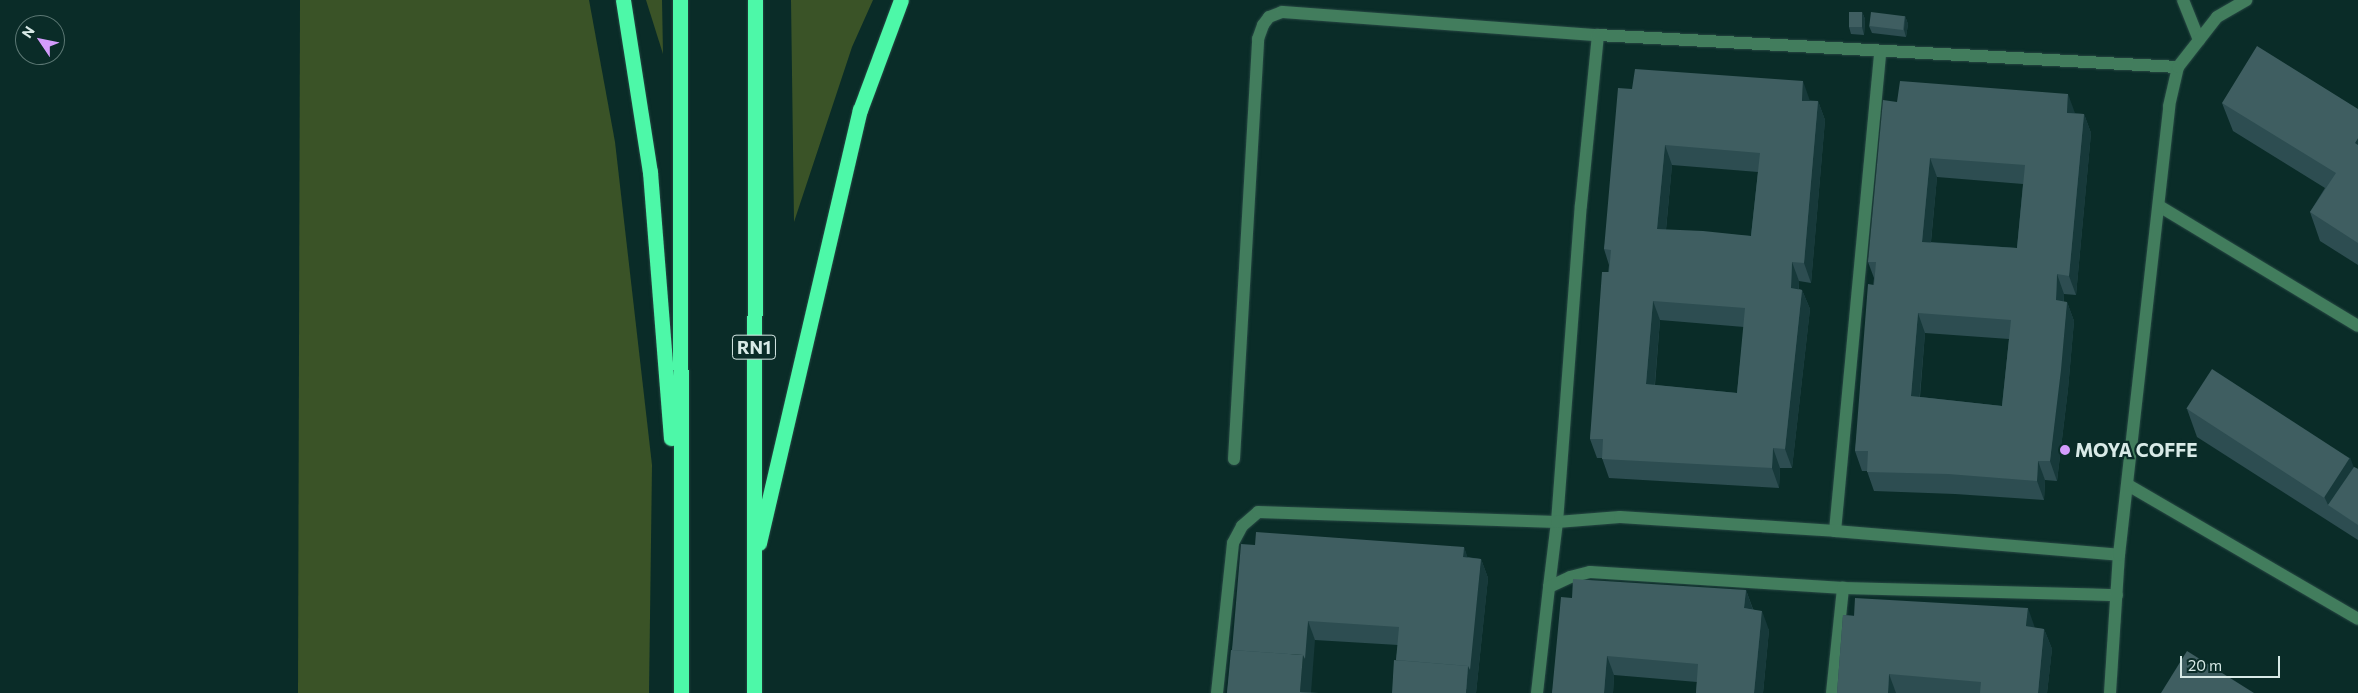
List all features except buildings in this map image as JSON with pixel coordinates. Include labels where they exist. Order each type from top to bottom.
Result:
[{"type":"highway","points":[[623,0],[650,172],[680,556]]},
{"type":"highway","points":[[680,0],[681,693]]},
{"type":"highway","name":"RN1","points":[[754,693],[755,0]]},
{"type":"highway","points":[[753,568],[860,110],[901,0]]},
{"type":"street","points":[[2183,0],[2199,40]]},
{"type":"street","points":[[2110,693],[2119,556],[2169,106],[2178,67],[2217,17],[2246,0]]},
{"type":"street","points":[[1234,459],[1258,38],[1269,16],[1282,12],[1598,35],[2178,67]]},
{"type":"street","points":[[1537,693],[1556,522],[1581,205],[1598,35]]},
{"type":"street","points":[[1835,531],[1880,52]]},
{"type":"street","points":[[2159,206],[2358,326]]},
{"type":"street","points":[[2128,485],[2358,619]]},
{"type":"street","points":[[1217,693],[1233,543],[1242,526],[1258,512],[1556,522],[1620,517],[1835,531],[2119,556]]},
{"type":"street","points":[[1549,587],[1570,577],[1590,572],[1843,588],[2117,595]]},
{"type":"street","points":[[1832,693],[1843,588]]},
{"type":"green space","points":[[300,0],[589,0],[615,142],[652,465],[649,693],[298,693]]},
{"type":"green space","points":[[646,0],[662,0],[663,54]]},
{"type":"green space","points":[[791,0],[873,0],[852,47],[794,222]]},
{"type":"place","name":"MOYA COFFE","points":[[2065,450]]}]
